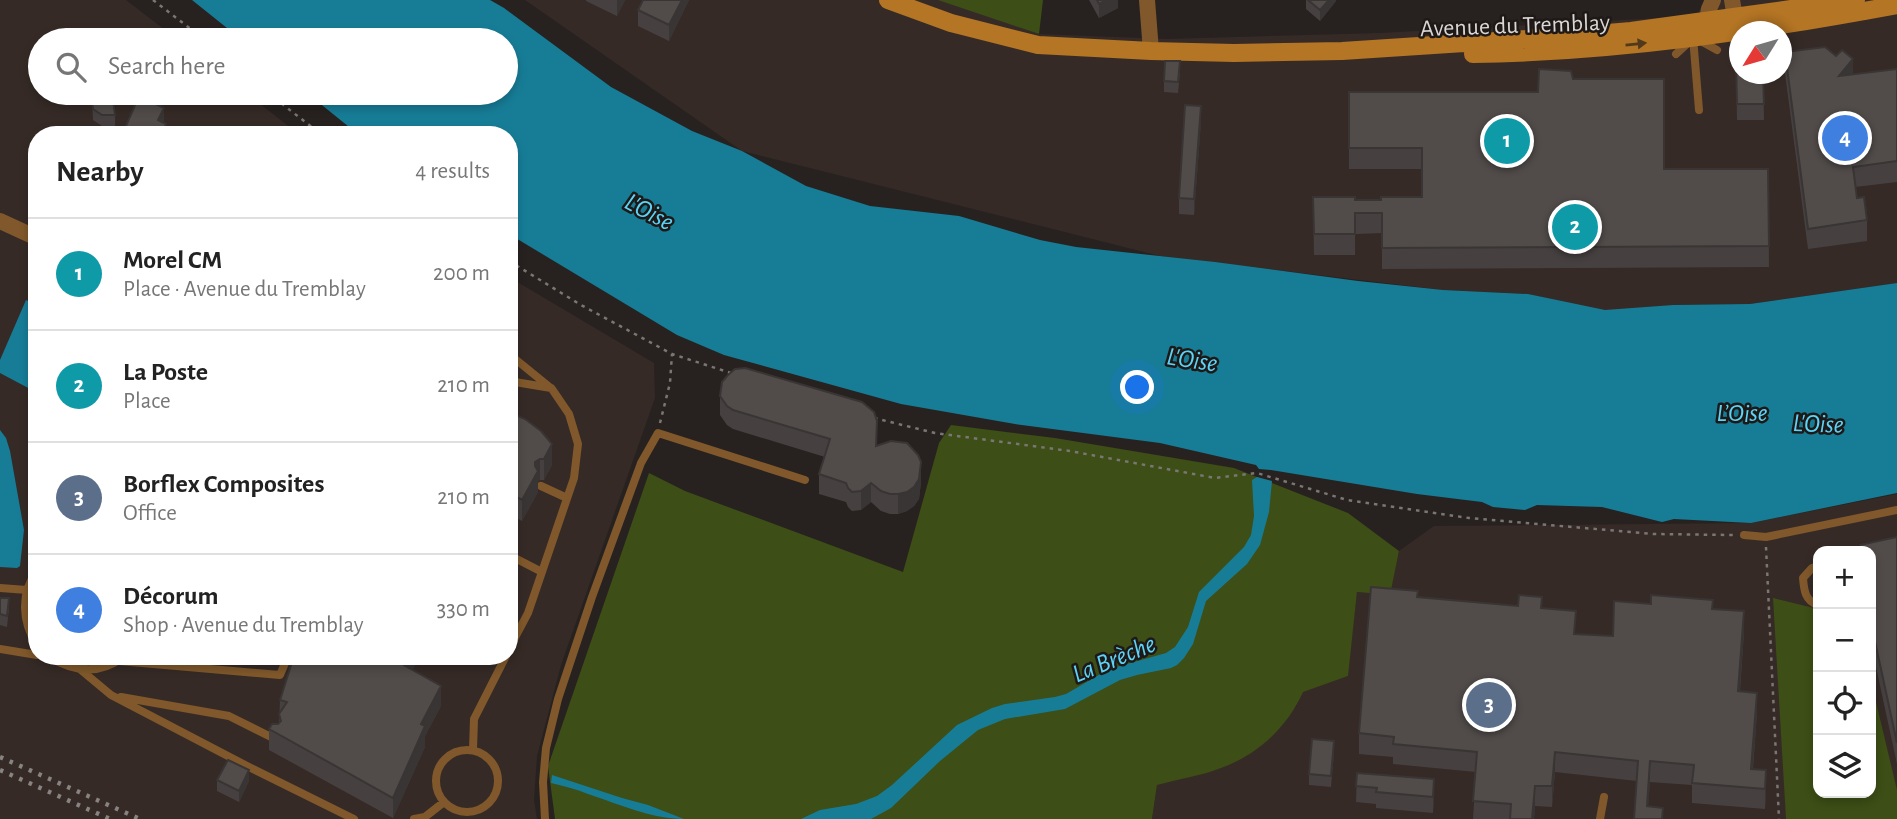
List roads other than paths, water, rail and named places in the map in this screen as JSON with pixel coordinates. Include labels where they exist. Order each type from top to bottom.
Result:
[{"type":"main road","name":"Avenue du Tremblay","points":[[888,0],[951,23],[1038,45],[1234,53],[1342,51],[1594,34],[1705,21],[1735,13],[1856,0]]},
{"type":"main road","name":"Avenue du Tremblay","points":[[1735,13],[1897,5]]},
{"type":"street","points":[[1147,0],[1151,51]]},
{"type":"street","points":[[0,221],[28,234]]},
{"type":"lane","points":[[1705,21],[1717,50]]},
{"type":"lane","points":[[1676,54],[1705,21]]},
{"type":"lane","points":[[1699,110],[1705,21]]},
{"type":"lane","points":[[518,361],[552,389],[569,414],[578,444],[574,478],[528,613],[518,632]]},
{"type":"lane","points":[[518,383],[552,389]]},
{"type":"lane","points":[[545,819],[543,782],[546,748],[558,699],[641,463],[658,433],[805,480]]},
{"type":"lane","points":[[541,486],[567,498]]},
{"type":"lane","points":[[1744,535],[1766,537],[1897,510]]},
{"type":"lane","points":[[518,560],[542,572]]},
{"type":"lane","points":[[1813,568],[1803,578],[1804,593],[1813,603]]},
{"type":"lane","points":[[0,588],[27,590],[24,608],[28,628]]},
{"type":"lane","points":[[0,649],[28,653]]},
{"type":"lane","points":[[62,665],[80,670],[107,665]]},
{"type":"lane","points":[[187,665],[280,675],[284,665]]},
{"type":"lane","points":[[472,750],[474,719],[501,665]]},
{"type":"lane","points":[[80,670],[111,695],[354,819]]},
{"type":"lane","points":[[111,695],[229,716],[275,740]]},
{"type":"lane","points":[[463,749],[483,754],[491,761],[498,780],[491,801],[483,808],[463,812],[452,809],[444,802],[435,785],[439,765],[445,758],[463,749]]},
{"type":"lane","points":[[1600,819],[1604,797]]},
{"type":"lane","points":[[414,819],[425,817],[444,802]]},
{"type":"water","name":"L’Oise","points":[[192,0],[490,0],[611,87],[692,131],[742,151],[806,186],[870,206],[959,216],[1040,240],[1076,247],[1443,290],[1528,294],[1605,310],[1673,305],[1750,304],[1897,283],[1897,493],[1751,523],[1674,519],[1662,522],[1602,507],[1537,505],[1525,510],[1493,507],[1482,502],[1259,469],[1256,465],[1160,443],[1015,424],[901,404],[724,355],[677,335],[518,239],[518,126],[348,126],[322,105],[518,105],[518,28],[227,28]]},
{"type":"water","points":[[26,300],[28,388],[0,373],[0,360]]},
{"type":"water","points":[[0,430],[10,451],[24,530],[20,566],[17,568],[0,567]]},
{"type":"water","points":[[1257,477],[1272,481],[1269,512],[1260,545],[1247,564],[1206,601],[1193,644],[1177,665],[1120,680],[1065,709],[1005,719],[978,730],[940,761],[891,808],[871,819],[801,819],[820,810],[856,804],[877,796],[957,725],[992,708],[1066,694],[1109,669],[1166,653],[1175,647],[1188,627],[1199,592],[1244,547],[1251,535],[1254,516],[1252,480]]},
{"type":"water","points":[[552,775],[684,819],[647,814],[551,783]]},
{"type":"railway","points":[[0,757],[140,819]]},
{"type":"railway","points":[[0,770],[110,819]]},
{"type":"place","name":"Décorum","points":[[1845,138]]},
{"type":"place","name":"Morel CM","points":[[1507,141]]},
{"type":"place","name":"La Poste","points":[[1575,227]]},
{"type":"place","name":"Borflex Composites","points":[[1489,705]]},
{"type":"water label","name":"L'Oise","points":[[649,212]]},
{"type":"water label","name":"L'Oise","points":[[1192,360]]},
{"type":"water label","name":"L'Oise","points":[[1818,424]]},
{"type":"water label","name":"La Brèche","points":[[1114,659]]}]
